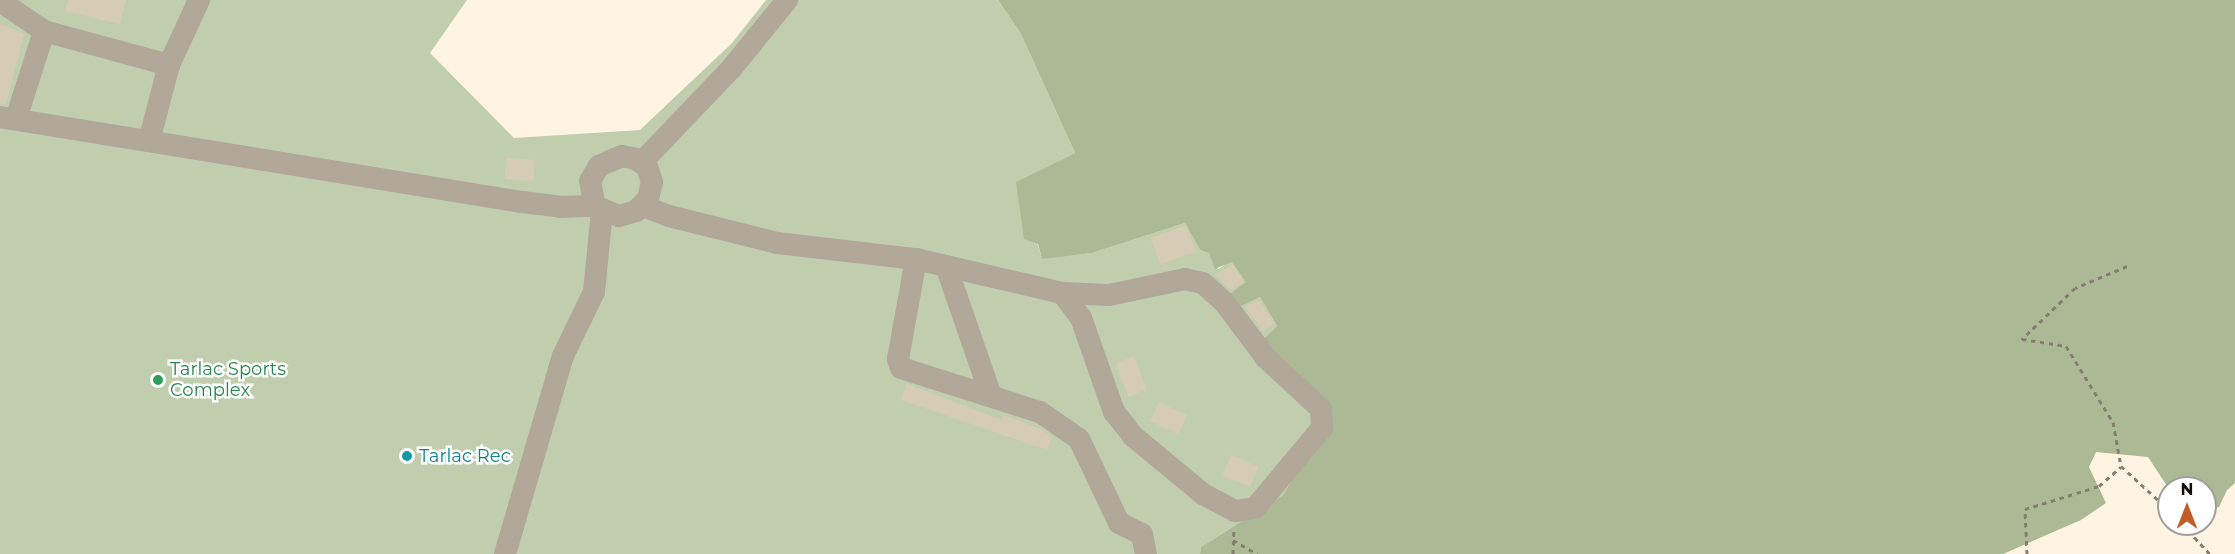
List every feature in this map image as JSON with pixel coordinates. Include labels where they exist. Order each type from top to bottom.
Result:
[{"type":"street","points":[[149,141],[169,65],[199,0]]},
{"type":"street","points":[[642,162],[731,69],[787,0]]},
{"type":"street","points":[[0,1],[44,31],[169,65]]},
{"type":"street","points":[[44,31],[8,118],[522,202],[598,209],[619,216],[643,206],[669,216],[777,243],[916,259],[1062,293],[1109,295],[1185,279],[1203,283],[1224,302],[1266,358],[1321,409],[1322,428],[1255,508],[1234,511],[1203,494],[1133,436],[1114,411],[1081,318],[1062,293]]},
{"type":"street","points":[[505,554],[563,356],[594,292],[598,209],[590,181],[599,166],[622,156],[642,162],[652,182],[643,206]]},
{"type":"street","points":[[916,259],[900,366],[1040,411],[1079,439],[1119,523],[1142,534],[1146,554]]},
{"type":"street","points":[[946,266],[991,396]]},
{"type":"path","points":[[2127,266],[2074,288],[2022,339],[2066,346],[2113,422],[2121,466],[2157,499]]},
{"type":"path","points":[[2026,554],[2025,509],[2099,486],[2121,466]]},
{"type":"path","points":[[1233,554],[1234,511]]},
{"type":"path","points":[[2193,536],[2210,554]]},
{"type":"path","points":[[1233,540],[1257,554]]},
{"type":"green space","points":[[0,0],[467,0],[430,53],[514,138],[640,130],[732,43],[766,0],[998,0],[1021,34],[1075,153],[1017,182],[1042,258],[1092,253],[1185,223],[1200,250],[1209,252],[1218,269],[1232,261],[1247,283],[1230,294],[1241,305],[1260,297],[1277,326],[1263,339],[1331,414],[1283,495],[1201,547],[1200,554],[0,554]]},
{"type":"green space","points":[[998,0],[2235,0],[2235,483],[2227,490],[2217,508],[2217,476],[2160,476],[2148,457],[2096,452],[2089,467],[2106,503],[2081,520],[2003,554],[1200,554],[1201,547],[1283,495],[1331,414],[1263,339],[1277,326],[1260,297],[1241,306],[1230,294],[1246,282],[1232,262],[1215,269],[1209,253],[1200,250],[1185,223],[1092,253],[1042,259],[1038,244],[1024,239],[1016,182],[1075,153],[1021,34]]},
{"type":"building","points":[[68,0],[126,0],[120,24],[65,11]]},
{"type":"building","points":[[0,24],[24,34],[6,104],[0,104]]},
{"type":"building","points":[[506,158],[535,160],[533,181],[505,179]]},
{"type":"building","points":[[1186,225],[1196,251],[1161,265],[1151,239]]},
{"type":"building","points":[[1233,264],[1244,282],[1231,290],[1215,275]]},
{"type":"building","points":[[1259,299],[1274,324],[1263,331],[1245,307]]},
{"type":"building","points":[[1134,356],[1147,390],[1128,397],[1115,363]]},
{"type":"building","points":[[907,384],[1002,420],[1004,415],[1041,429],[1052,437],[1047,450],[901,400]]},
{"type":"building","points":[[1159,402],[1187,415],[1178,434],[1150,421]]},
{"type":"building","points":[[1231,455],[1259,467],[1250,487],[1222,475]]},
{"type":"place","name":"Tarlac Sports Complex","points":[[158,380]]},
{"type":"place","name":"Tarlac Rec","points":[[407,456]]}]
